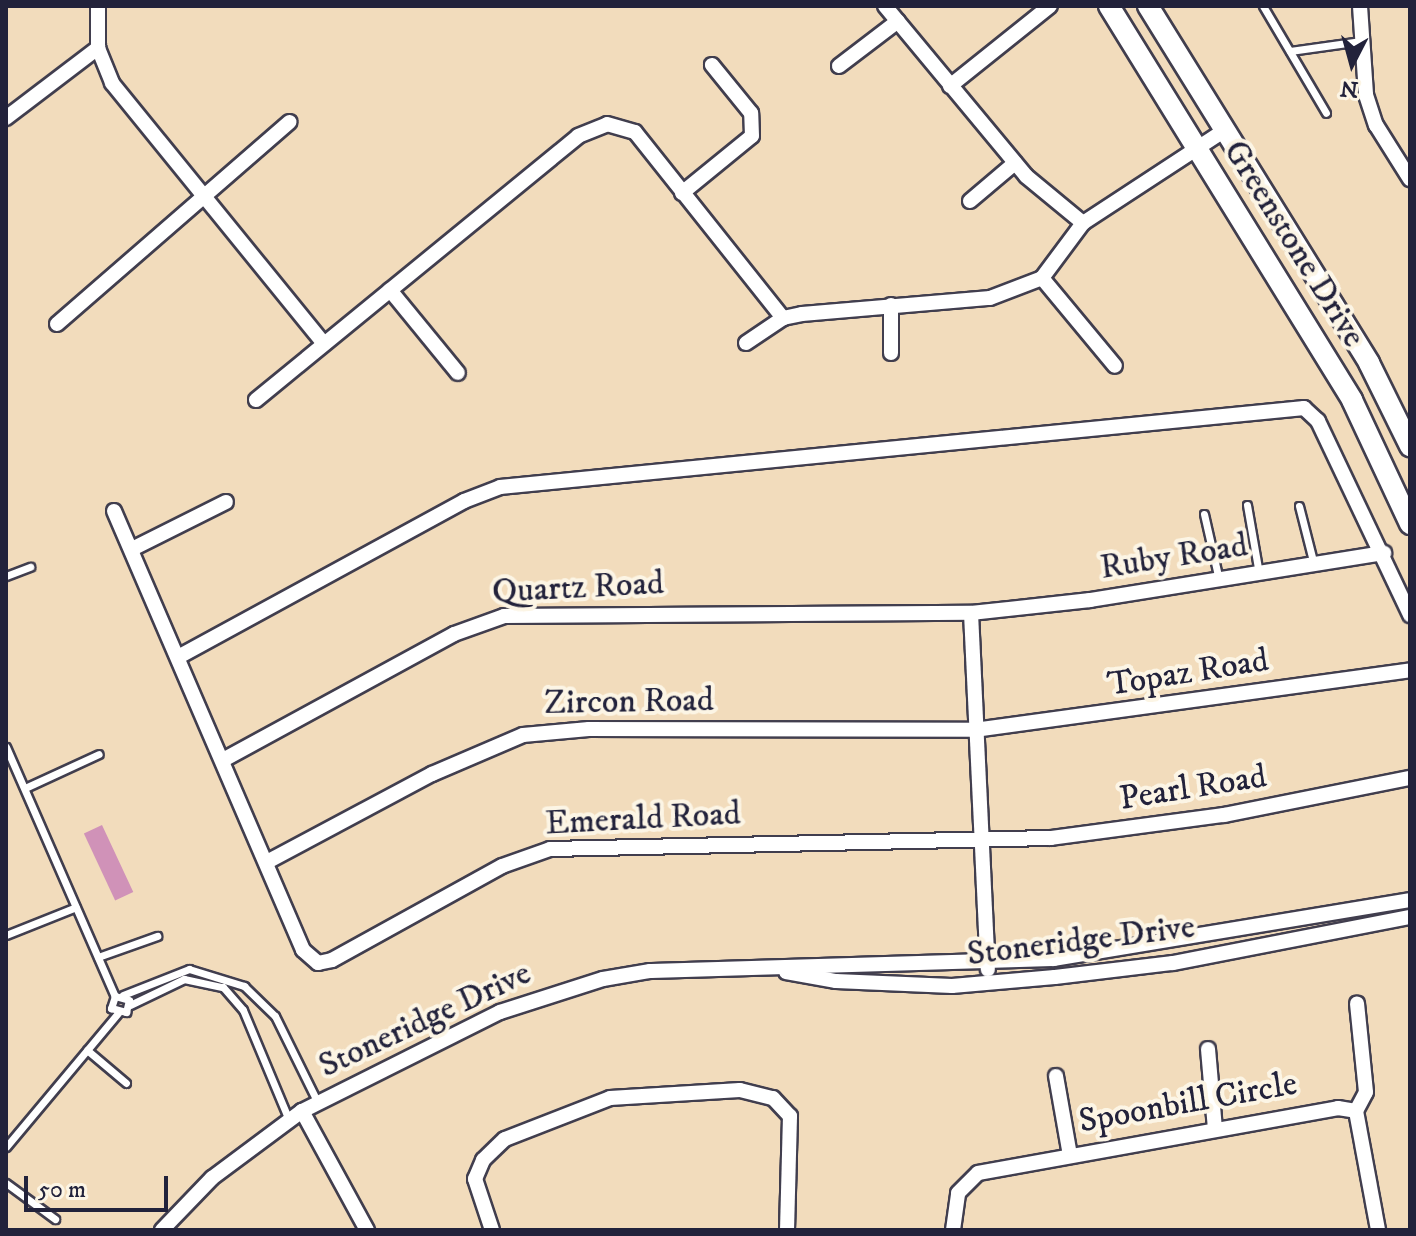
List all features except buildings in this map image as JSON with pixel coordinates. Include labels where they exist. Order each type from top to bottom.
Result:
[{"type":"main road","name":"Greenstone Drive","points":[[1109,6],[1352,400],[1410,524]]},
{"type":"main road","name":"Greenstone Drive","points":[[1148,6],[1369,363],[1410,446]]},
{"type":"street","points":[[98,6],[98,48],[112,83],[324,344]]},
{"type":"street","points":[[885,6],[1015,163],[1083,223]]},
{"type":"street","points":[[950,86],[1050,6]]},
{"type":"street","points":[[1360,6],[1370,109],[1410,179]]},
{"type":"street","points":[[839,66],[898,21]]},
{"type":"street","points":[[6,118],[98,48]]},
{"type":"street","points":[[682,193],[752,136],[751,113],[712,65]]},
{"type":"street","points":[[57,324],[289,122]]},
{"type":"street","points":[[256,400],[590,128],[607,124],[635,132],[783,318]]},
{"type":"street","points":[[746,343],[783,318],[891,305],[990,298],[1042,278],[1083,223],[1225,130]]},
{"type":"street","points":[[970,201],[1015,163]]},
{"type":"street","points":[[1042,278],[1115,366]]},
{"type":"street","points":[[390,290],[458,373]]},
{"type":"street","points":[[891,305],[891,353]]},
{"type":"street","points":[[180,656],[464,501],[500,487],[1282,409],[1313,413],[1384,553],[1410,615]]},
{"type":"street","points":[[132,549],[226,502]]},
{"type":"street","points":[[114,511],[180,656],[267,862]]},
{"type":"street","name":"Ruby Road","points":[[971,613],[1219,580],[1384,553]]},
{"type":"street","points":[[971,613],[974,730],[989,983]]},
{"type":"street","name":"Quartz Road","points":[[223,760],[454,634],[504,616],[971,613]]},
{"type":"street","name":"Topaz Road","points":[[974,730],[1410,670]]},
{"type":"street","name":"Zircon Road","points":[[267,862],[432,774],[523,735],[589,729],[974,730]]},
{"type":"street","name":"Pearl Road","points":[[983,843],[1224,815],[1410,778]]},
{"type":"street","name":"Emerald Road","points":[[267,862],[307,957],[332,960],[502,866],[550,849],[983,843]]},
{"type":"street","name":"Stoneridge Drive","points":[[162,1230],[212,1178],[296,1116],[461,1030],[558,990],[650,971],[988,963],[1121,950],[1410,900]]},
{"type":"street","name":"Stoneridge Drive","points":[[758,967],[836,981],[989,983],[1173,963],[1410,917]]},
{"type":"street","points":[[1357,1003],[1366,1092],[1356,1111],[1378,1230]]},
{"type":"street","points":[[1208,1049],[1215,1129]]},
{"type":"street","points":[[1056,1076],[1070,1155]]},
{"type":"street","points":[[492,1230],[475,1179],[483,1160],[505,1139],[610,1098],[740,1090],[773,1098],[790,1116],[787,1230]]},
{"type":"street","name":"Spoonbill Circle","points":[[953,1230],[958,1193],[972,1176],[1070,1155],[1338,1108],[1356,1111]]},
{"type":"street","points":[[296,1116],[360,1227]]},
{"type":"lane","points":[[1263,6],[1326,113]]},
{"type":"lane","points":[[1290,51],[1361,41]]},
{"type":"lane","points":[[1247,505],[1259,574]]},
{"type":"lane","points":[[1299,506],[1314,565]]},
{"type":"lane","points":[[1204,514],[1219,580]]},
{"type":"lane","points":[[6,576],[30,567]]},
{"type":"lane","points":[[6,747],[98,957],[119,996],[130,1005]]},
{"type":"lane","points":[[25,788],[99,754]]},
{"type":"lane","points":[[6,935],[76,907]]},
{"type":"lane","points":[[98,957],[157,936]]},
{"type":"lane","points":[[118,1013],[111,1003],[119,996],[180,970],[206,972],[244,986],[275,1016],[318,1103]]},
{"type":"lane","points":[[6,1147],[118,1013],[184,979],[198,978],[223,987],[243,1010],[296,1116]]},
{"type":"lane","points":[[87,1050],[126,1083]]},
{"type":"lane","points":[[6,1183],[55,1219]]}]
